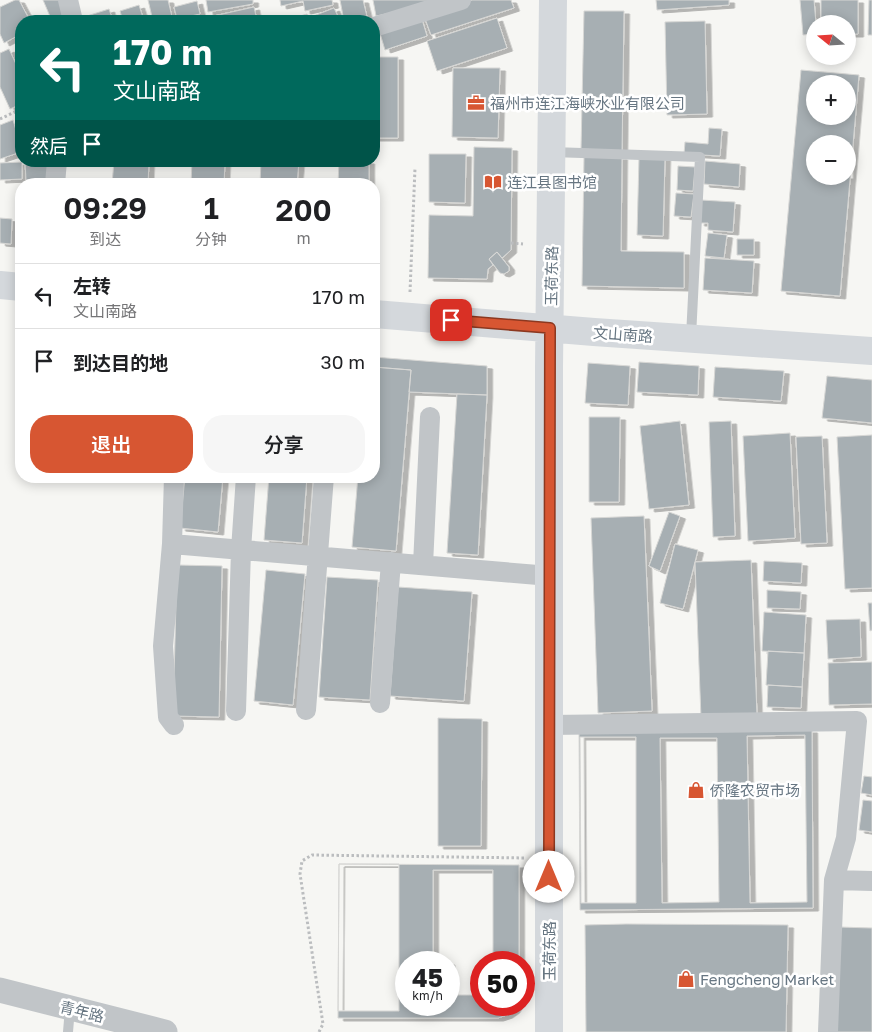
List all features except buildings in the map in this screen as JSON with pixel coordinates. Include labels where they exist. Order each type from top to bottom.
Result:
[{"type":"main road","name":"玉荷东路","points":[[549,1032],[550,328],[553,0]]},
{"type":"main road","points":[[0,285],[15,286]]},
{"type":"main road","name":"文山南路","points":[[380,314],[872,351]]},
{"type":"street","points":[[68,0],[72,15]]},
{"type":"street","points":[[380,25],[461,0]]},
{"type":"street","points":[[423,565],[430,417]]},
{"type":"street","points":[[174,483],[172,544],[163,646],[168,717],[174,726]]},
{"type":"street","points":[[236,710],[241,550],[246,483]]},
{"type":"street","points":[[306,710],[323,483]]},
{"type":"street","points":[[172,544],[550,576]]},
{"type":"street","points":[[380,703],[391,562]]},
{"type":"street","points":[[550,725],[857,721],[846,838],[834,880],[828,1032]]},
{"type":"street","points":[[834,880],[872,881]]},
{"type":"street","name":"青年路","points":[[0,990],[69,1020],[165,1032]]},
{"type":"lane","points":[[552,152],[700,157],[690,338]]},
{"type":"path","points":[[0,119],[15,112]]},
{"type":"path","points":[[410,292],[415,168]]},
{"type":"path","points":[[511,243],[523,244]]},
{"type":"path","points":[[319,1032],[323,1024],[300,874],[302,861],[312,855],[549,858]]},
{"type":"place","name":"福州市连江海峡水业有限公司","points":[[476,103]]},
{"type":"place","name":"连江县图书馆","points":[[493,182]]},
{"type":"place","name":"侨隆农贸市场","points":[[696,790]]},
{"type":"place","name":"Fengcheng Market","points":[[686,979]]},
{"type":"route","points":[[451,320],[550,328],[549,877]]}]
